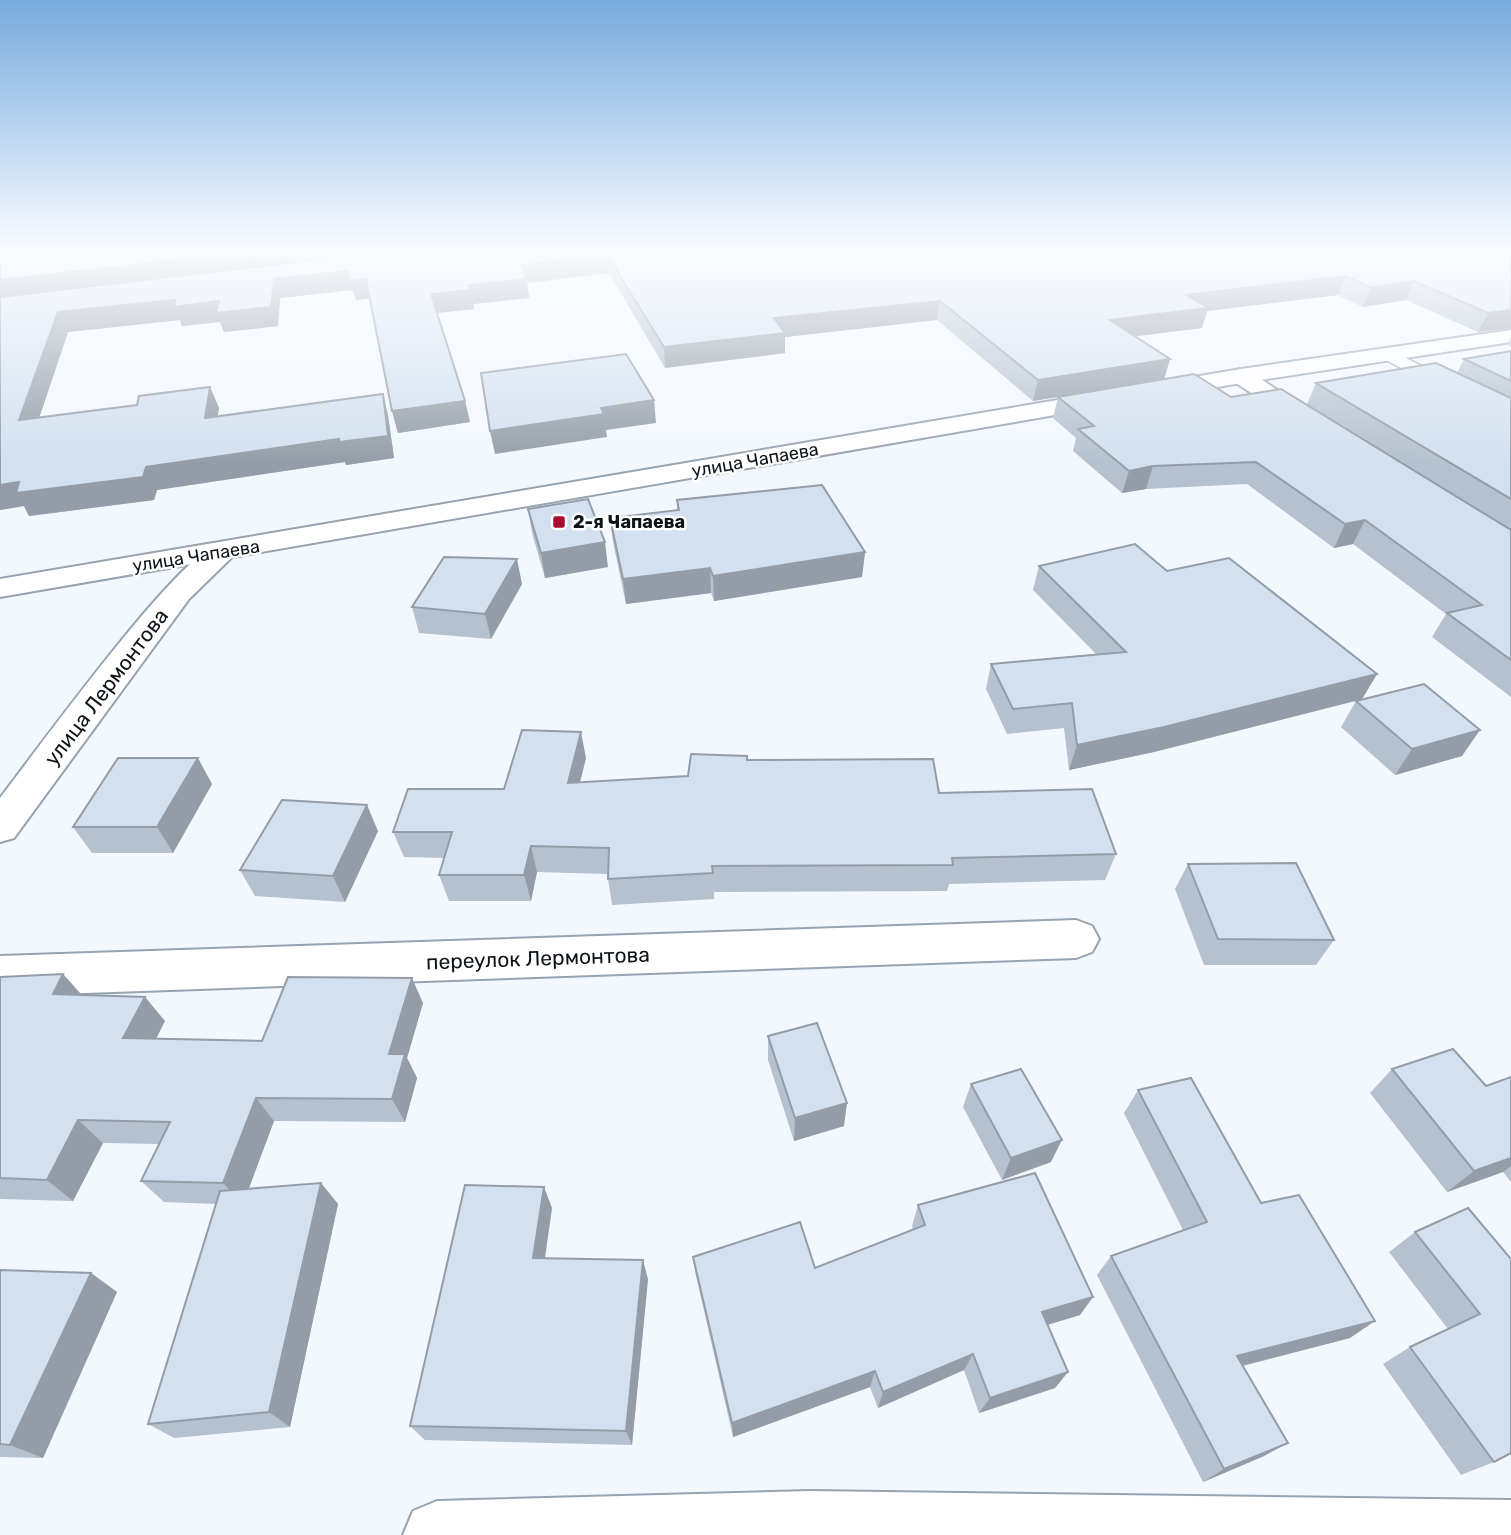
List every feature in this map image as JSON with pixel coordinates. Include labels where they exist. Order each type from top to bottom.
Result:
[{"type":"street","name":"улица Чапаева","points":[[0,588],[219,553],[1241,376],[1511,336]]},
{"type":"street","points":[[1241,376],[1330,432]]},
{"type":"street","name":"улица Лермонтова","points":[[0,827],[178,592],[219,553]]},
{"type":"street","name":"переулок Лермонтова","points":[[0,976],[1076,939]]},
{"type":"street","points":[[437,1535],[810,1525],[1511,1534]]},
{"type":"lane","points":[[1388,354],[1511,419]]},
{"type":"building","points":[[0,321],[55,321],[19,420],[137,405],[139,396],[210,387],[205,418],[383,394],[388,436],[339,442],[339,439],[146,467],[143,477],[16,493],[19,482],[0,485]]},
{"type":"building","points":[[374,321],[439,321],[465,401],[392,411]]},
{"type":"building","points":[[648,321],[776,321],[785,333],[664,347]]},
{"type":"building","points":[[964,321],[1111,321],[1170,359],[1038,380]]},
{"type":"building","points":[[1511,351],[1511,381],[1464,359]]},
{"type":"building","points":[[626,354],[654,400],[601,408],[604,414],[490,431],[481,373]]},
{"type":"building","points":[[1436,363],[1511,398],[1511,499],[1316,383]]},
{"type":"building","points":[[1194,374],[1231,397],[1281,389],[1511,530],[1511,660],[1447,613],[1482,605],[1365,520],[1345,524],[1256,462],[1153,466],[1129,471],[1078,429],[1094,426],[1058,397]]},
{"type":"building","points":[[822,485],[865,552],[713,576],[710,568],[623,579],[610,518],[679,510],[677,500]]},
{"type":"building","points":[[588,499],[605,542],[541,553],[528,509]]},
{"type":"building","points":[[1135,544],[1167,571],[1229,558],[1377,674],[1164,727],[1077,745],[1072,703],[1013,709],[991,664],[1126,652],[1039,566]]},
{"type":"building","points":[[444,557],[517,559],[485,614],[412,607]]},
{"type":"building","points":[[1424,684],[1480,730],[1412,749],[1356,701]]},
{"type":"building","points":[[522,730],[581,732],[568,783],[688,776],[691,754],[747,756],[747,760],[933,759],[939,793],[1092,789],[1116,854],[952,858],[953,865],[712,866],[713,873],[608,879],[609,848],[531,846],[524,875],[439,875],[452,832],[393,832],[408,789],[504,789]]},
{"type":"building","points":[[118,758],[198,758],[157,827],[73,827]]},
{"type":"building","points":[[282,800],[367,805],[333,876],[240,870]]},
{"type":"building","points":[[1296,863],[1334,940],[1218,939],[1188,864]]},
{"type":"building","points":[[63,974],[53,994],[145,997],[123,1038],[262,1041],[288,977],[412,978],[389,1054],[405,1054],[392,1099],[256,1098],[223,1183],[141,1181],[170,1122],[78,1120],[47,1180],[0,1178],[0,977]]},
{"type":"building","points":[[817,1023],[847,1103],[795,1118],[768,1036]]},
{"type":"building","points":[[1453,1049],[1486,1086],[1511,1077],[1511,1158],[1474,1171],[1392,1069]]},
{"type":"building","points":[[1021,1069],[1062,1140],[1011,1158],[971,1084]]},
{"type":"building","points":[[1191,1078],[1261,1203],[1299,1195],[1375,1321],[1237,1356],[1288,1443],[1224,1469],[1111,1256],[1207,1222],[1138,1090]]},
{"type":"building","points":[[1035,1173],[1093,1297],[1042,1312],[1068,1372],[990,1398],[973,1354],[883,1392],[875,1371],[732,1423],[693,1257],[800,1222],[815,1268],[925,1225],[918,1205]]},
{"type":"building","points":[[321,1183],[269,1412],[148,1424],[220,1191]]},
{"type":"building","points":[[465,1185],[544,1187],[533,1258],[643,1260],[626,1431],[410,1426]]},
{"type":"building","points":[[1468,1208],[1511,1259],[1511,1453],[1494,1462],[1410,1347],[1480,1314],[1415,1232]]},
{"type":"building","points":[[0,1270],[91,1273],[10,1445],[0,1444]]},
{"type":"place","name":"2-я Чапаева","points":[[559,522]]}]
